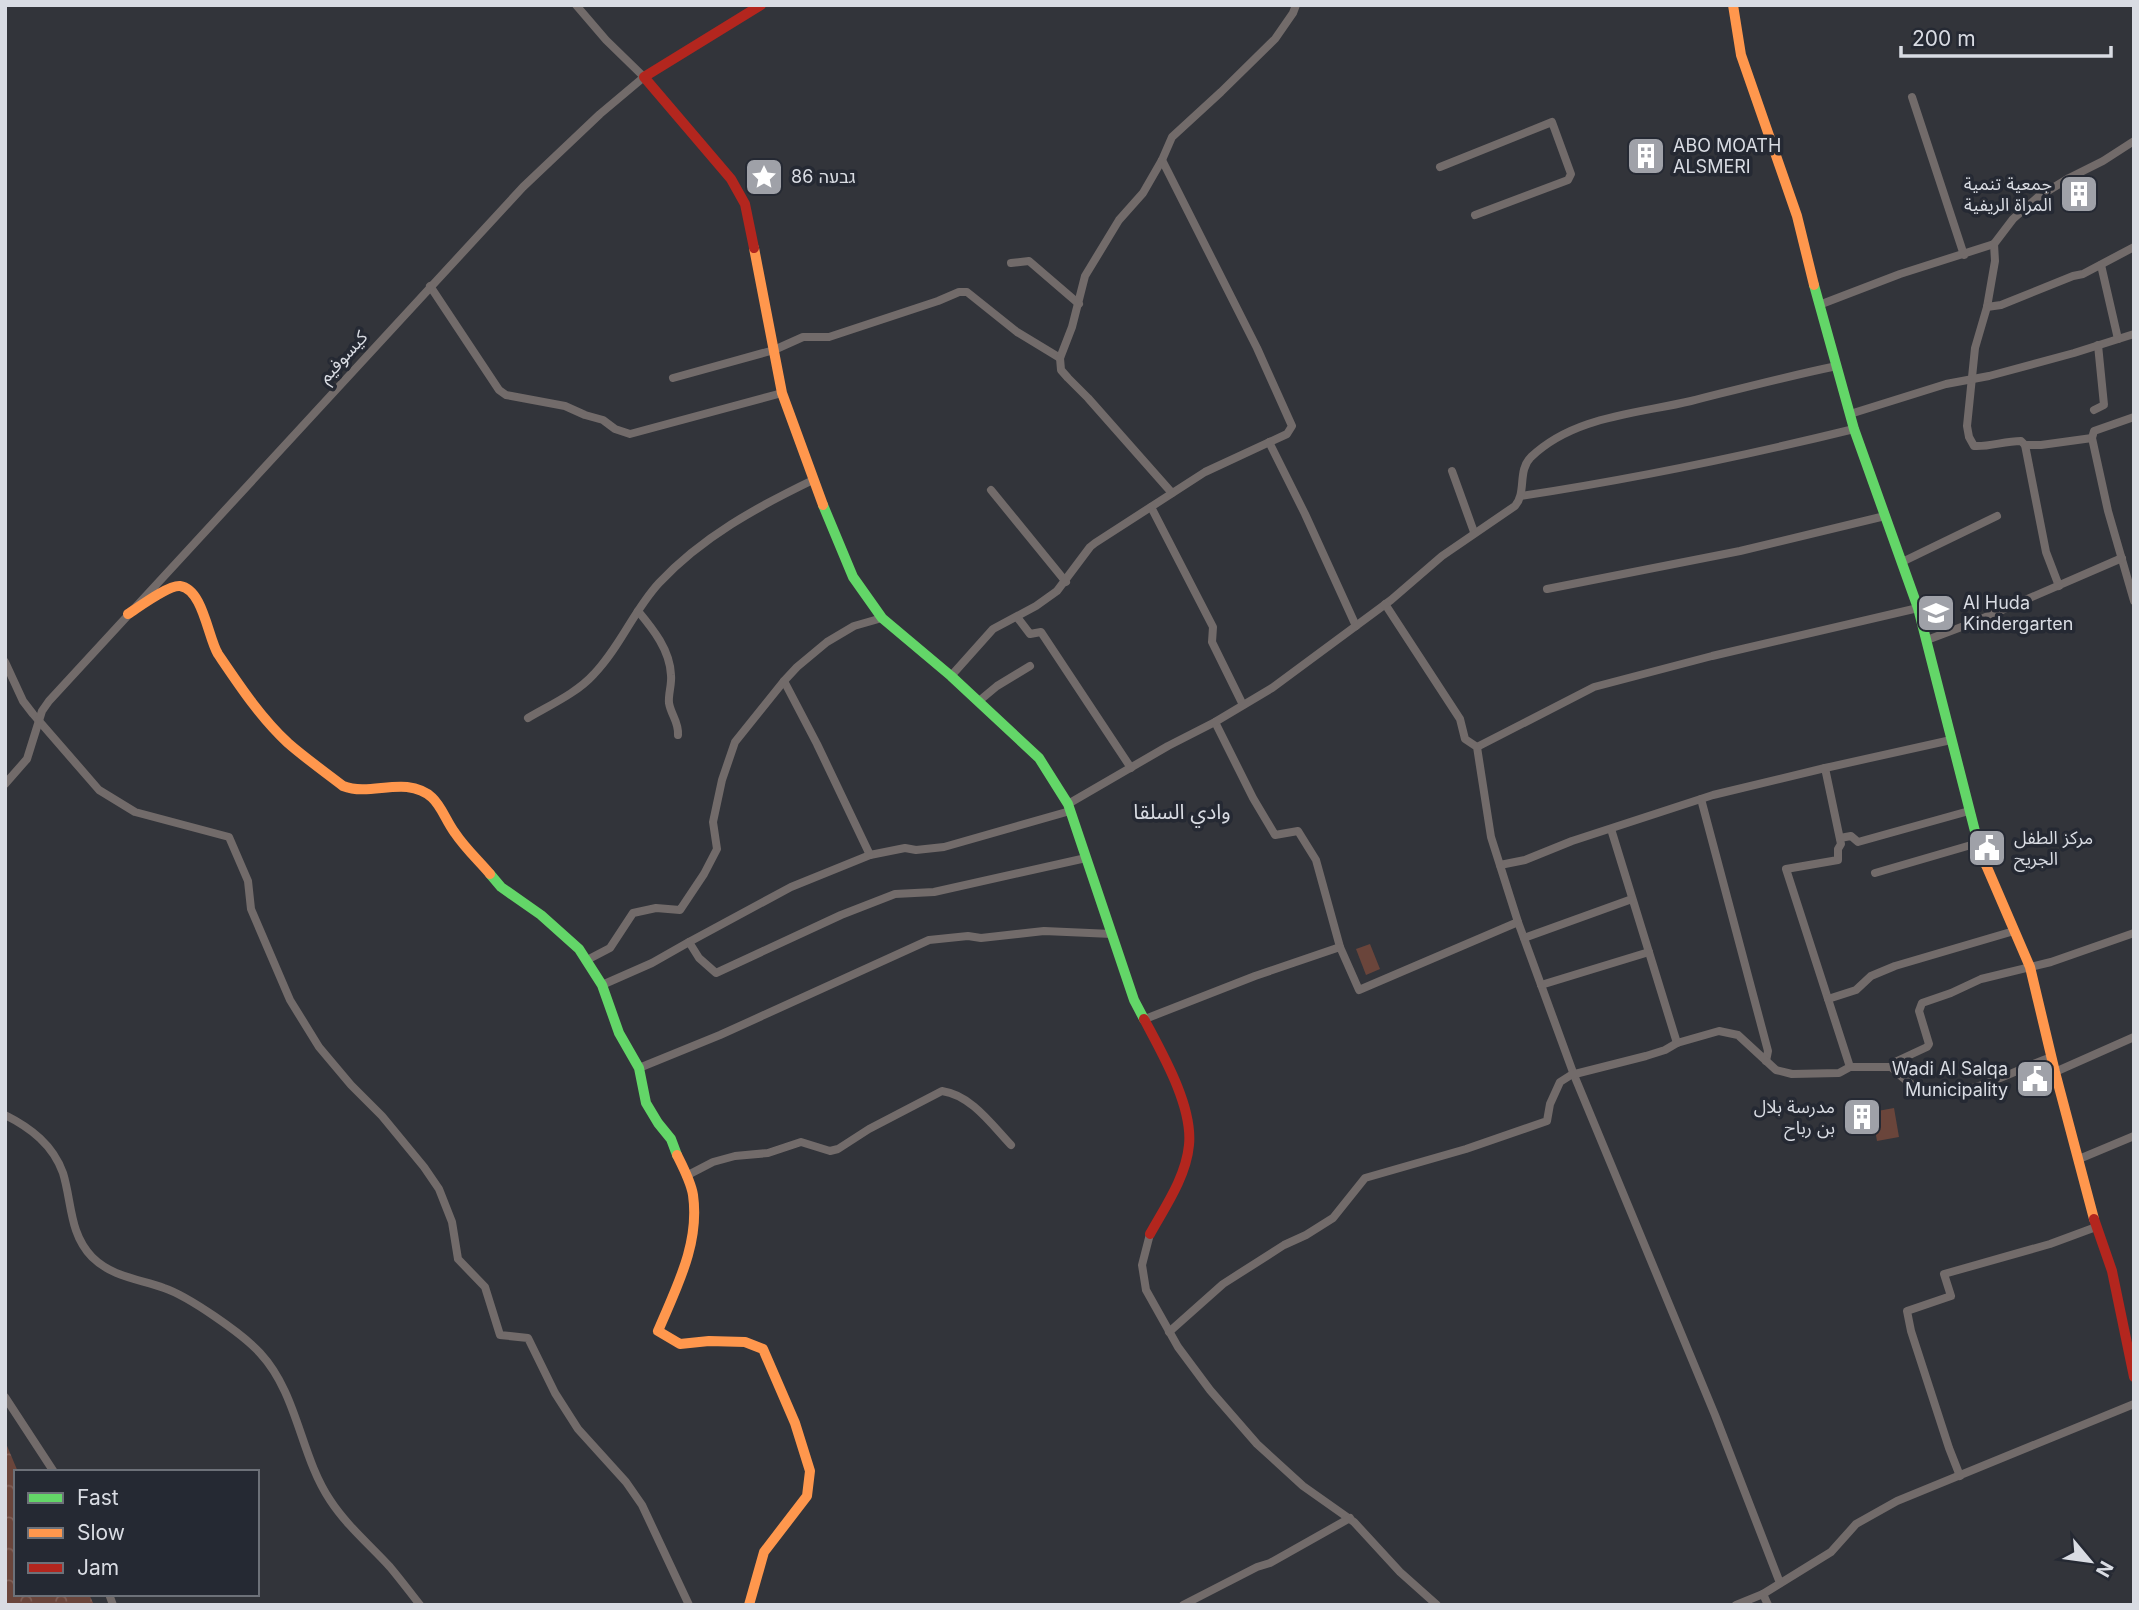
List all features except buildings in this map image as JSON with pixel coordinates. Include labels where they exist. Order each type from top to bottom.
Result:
[{"type":"street","points":[[576,5],[606,40],[644,77],[731,179],[745,204],[782,393],[813,480],[853,577],[882,618],[979,701],[1047,768],[1069,807],[1133,1000],[1144,1020],[1255,975],[1340,947]]},
{"type":"street","name":"كيسوفيم","points":[[5,784],[27,759],[38,721],[48,701],[539,171],[644,77],[761,5]]},
{"type":"street","points":[[1172,493],[1061,370],[1060,358],[1079,304],[1085,276],[1119,220],[1143,193],[1172,137],[1275,39],[1296,5]]},
{"type":"street","points":[[1733,5],[1741,55],[1797,216],[1854,429],[1918,608],[1978,843],[2030,967],[2096,1227],[2112,1271],[2134,1377]]},
{"type":"street","points":[[1912,97],[1964,255]]},
{"type":"street","points":[[1440,167],[1552,122],[1571,174],[1568,180],[1475,215]]},
{"type":"street","points":[[1819,305],[1900,274],[1994,244],[2013,219],[2038,197],[2134,141]]},
{"type":"street","points":[[951,676],[993,629],[1051,597],[1066,582],[1090,547],[1205,472],[1287,434],[1293,426],[1257,348],[1162,160]]},
{"type":"street","points":[[1994,244],[1995,261],[1987,307],[1975,348],[1969,437],[1974,446],[1986,447],[2009,441],[2021,441],[2025,445],[2043,542],[2059,586]]},
{"type":"street","points":[[1987,307],[2001,305],[2083,274],[2134,247]]},
{"type":"street","points":[[1011,263],[1029,261],[1079,304]]},
{"type":"street","points":[[2102,265],[2118,339]]},
{"type":"street","points":[[430,286],[499,390],[506,395],[565,406],[603,420],[622,432],[640,432],[782,393]]},
{"type":"street","points":[[673,378],[774,350],[803,337],[829,337],[960,292],[967,292],[1017,332],[1060,358]]},
{"type":"street","points":[[1850,414],[1945,384],[2001,373],[2134,334]]},
{"type":"street","points":[[2095,410],[2104,405],[2098,345]]},
{"type":"street","points":[[602,985],[652,963],[791,887],[870,855],[905,848],[916,850],[944,847],[1069,807],[1168,746],[1272,688],[1385,604],[1474,532],[1510,510],[1521,496],[1527,461],[1554,440],[1588,423],[1837,366]]},
{"type":"street","points":[[2134,417],[2094,431],[2092,438],[2108,511],[2134,601]]},
{"type":"street","points":[[1521,496],[1645,476],[1854,429]]},
{"type":"street","points":[[2025,445],[2092,438]]},
{"type":"street","points":[[1269,442],[1356,626]]},
{"type":"street","points":[[1452,471],[1474,532]]},
{"type":"street","points":[[528,718],[565,697],[594,675],[658,584],[703,543],[750,512],[813,480]]},
{"type":"street","points":[[991,490],[1066,582]]},
{"type":"street","points":[[1151,507],[1213,627],[1212,642],[1243,705]]},
{"type":"street","points":[[1547,589],[1740,551],[1885,516]]},
{"type":"street","points":[[1902,562],[1997,516]]},
{"type":"street","points":[[1927,639],[1972,623],[2122,558]]},
{"type":"street","points":[[128,614],[170,588],[180,586],[190,591],[203,612],[215,649],[254,706],[287,742],[343,786],[354,790],[405,787],[421,790],[432,797],[442,808],[454,831],[501,887],[550,922],[587,960],[602,985],[619,1033],[639,1068],[646,1103],[671,1139],[693,1193],[694,1222],[686,1266],[658,1331],[680,1344],[709,1341],[745,1342],[763,1349],[795,1423],[810,1471],[807,1496],[764,1552],[749,1605]]},
{"type":"street","points":[[1385,604],[1460,719],[1465,739],[1477,747],[1491,837],[1518,922],[1574,1074],[1715,1415],[1780,1583]]},
{"type":"street","points":[[1477,747],[1594,687],[1712,656],[1918,608]]},
{"type":"street","points":[[638,611],[667,656],[672,684],[670,706],[679,727],[678,735]]},
{"type":"street","points":[[1017,617],[1030,634],[1041,632],[1131,768]]},
{"type":"street","points":[[587,960],[610,948],[633,913],[656,908],[680,910],[717,849],[713,822],[722,780],[735,742],[784,681],[827,642],[854,626],[882,618]]},
{"type":"street","points":[[5,662],[23,701],[99,790],[135,812],[229,837],[248,881],[251,909],[290,1000],[319,1047],[382,1116],[439,1189],[452,1222],[458,1259],[485,1287],[500,1335],[528,1338],[555,1393],[578,1429],[626,1482],[642,1505],[689,1605]]},
{"type":"street","points":[[979,701],[997,686],[1030,666]]},
{"type":"street","points":[[784,681],[870,855]]},
{"type":"street","points":[[1215,722],[1275,835],[1298,831],[1316,860],[1340,947],[1359,990],[1518,922]]},
{"type":"street","points":[[1500,866],[1525,860],[1572,841],[1700,799],[1951,740]]},
{"type":"street","points":[[1825,768],[1841,844],[1838,860],[1786,869],[1850,1067]]},
{"type":"street","points":[[1700,799],[1768,1051],[1766,1061]]},
{"type":"street","points":[[1840,838],[1851,836],[1858,842],[1969,811]]},
{"type":"street","points":[[1611,830],[1677,1043]]},
{"type":"street","points":[[1875,873],[1978,843]]},
{"type":"street","points":[[689,942],[699,958],[716,973],[841,915],[895,894],[933,892],[1086,858]]},
{"type":"street","points":[[1524,938],[1632,899]]},
{"type":"street","points":[[639,1068],[720,1035],[929,940],[1044,931],[1112,934]]},
{"type":"street","points":[[1828,999],[1856,990],[1871,976],[1895,966],[2014,931]]},
{"type":"street","points":[[1891,1068],[1897,1061],[1930,1044],[1919,1010],[1922,1003],[1981,979],[2051,962],[2134,933]]},
{"type":"street","points":[[1541,985],[1649,951]]},
{"type":"street","points":[[1145,1018],[1178,1087],[1190,1133],[1179,1182],[1150,1234],[1142,1273],[1146,1290],[1169,1332],[1210,1390],[1257,1444],[1303,1486],[1350,1518],[1400,1572],[1437,1605]]},
{"type":"street","points":[[1169,1332],[1223,1284],[1333,1218],[1365,1178],[1466,1149],[1547,1121],[1550,1104],[1560,1082],[1574,1074],[1646,1056],[1677,1043],[1719,1031],[1738,1035],[1776,1070],[1792,1074],[1839,1073],[1850,1067],[1891,1068],[1906,1081],[1923,1090],[1946,1094],[1964,1092],[2028,1064],[2052,1057]]},
{"type":"street","points":[[2055,1072],[2134,1037]]},
{"type":"street","points":[[686,1176],[724,1159],[768,1153],[801,1142],[830,1152],[942,1091],[956,1093],[976,1109],[1011,1145]]},
{"type":"street","points":[[5,1115],[32,1131],[51,1149],[63,1174],[74,1226],[82,1244],[92,1257],[113,1272],[167,1288],[190,1301],[242,1337],[260,1353],[284,1388],[329,1500],[349,1526],[390,1567],[419,1605]]},
{"type":"street","points":[[2079,1159],[2134,1136]]},
{"type":"street","points":[[1960,1476],[1948,1448],[1907,1311],[1951,1296],[1944,1274],[2050,1244],[2096,1227]]},
{"type":"street","points":[[5,1397],[53,1470]]},
{"type":"street","points":[[1736,1605],[1763,1594],[1830,1552],[1856,1524],[1897,1501],[2134,1404]]},
{"type":"street","points":[[1183,1605],[1270,1563],[1350,1518]]},
{"type":"street","points":[[1763,1594],[1768,1605]]},
{"type":"green space","points":[[1370,944],[1380,969],[1366,975],[1356,949]]},
{"type":"green space","points":[[1894,1108],[1899,1137],[1877,1141],[1872,1112]]},
{"type":"green space","points":[[5,1441],[17,1470],[14,1470],[14,1596],[90,1596],[94,1605],[5,1605]]},
{"type":"traffic: fast","points":[[1814,285],[1854,429],[1918,608],[1978,843],[1986,865]]},
{"type":"traffic: fast","points":[[823,505],[853,577],[882,618],[951,676],[1039,758],[1068,804],[1134,1000],[1144,1019]]},
{"type":"traffic: fast","points":[[490,874],[501,887],[541,915],[579,949],[602,985],[619,1033],[639,1068],[646,1103],[671,1139],[677,1155]]},
{"type":"traffic: slow","points":[[1733,5],[1741,55],[1797,216],[1814,285]]},
{"type":"traffic: slow","points":[[754,248],[782,393],[823,505]]},
{"type":"traffic: slow","points":[[128,614],[168,589],[180,586],[188,589],[204,615],[218,654],[259,712],[288,743],[343,786],[359,789],[407,787],[426,793],[437,804],[463,844],[490,874]]},
{"type":"traffic: slow","points":[[1986,865],[2030,967],[2094,1219]]},
{"type":"traffic: slow","points":[[677,1155],[692,1190],[693,1231],[685,1265],[658,1331],[680,1344],[709,1341],[745,1342],[763,1349],[795,1423],[810,1471],[807,1496],[764,1552],[749,1605]]},
{"type":"traffic: jam","points":[[754,248],[745,204],[731,179],[644,77],[761,5]]},
{"type":"traffic: jam","points":[[1144,1019],[1175,1080],[1189,1130],[1184,1169],[1150,1234]]},
{"type":"traffic: jam","points":[[2094,1219],[2112,1271],[2134,1377]]},
{"type":"place","name":"ABO MOATH ALSMERI","points":[[1646,156]]},
{"type":"place","name":"גבעה 86","points":[[764,177]]},
{"type":"place","name":"جمعية تنمية المراة الريفية","points":[[2079,194]]},
{"type":"place","name":"Al Huda Kindergarten","points":[[1936,613]]},
{"type":"place","name":"مركز الطفل الجريح","points":[[1987,848]]},
{"type":"place","name":"Wadi Al Salqa Municipality","points":[[2035,1079]]},
{"type":"place","name":"مدرسة بلال بن رباح","points":[[1862,1117]]},
{"type":"district","name":"وادي السلقا","points":[[1182,812]]}]
